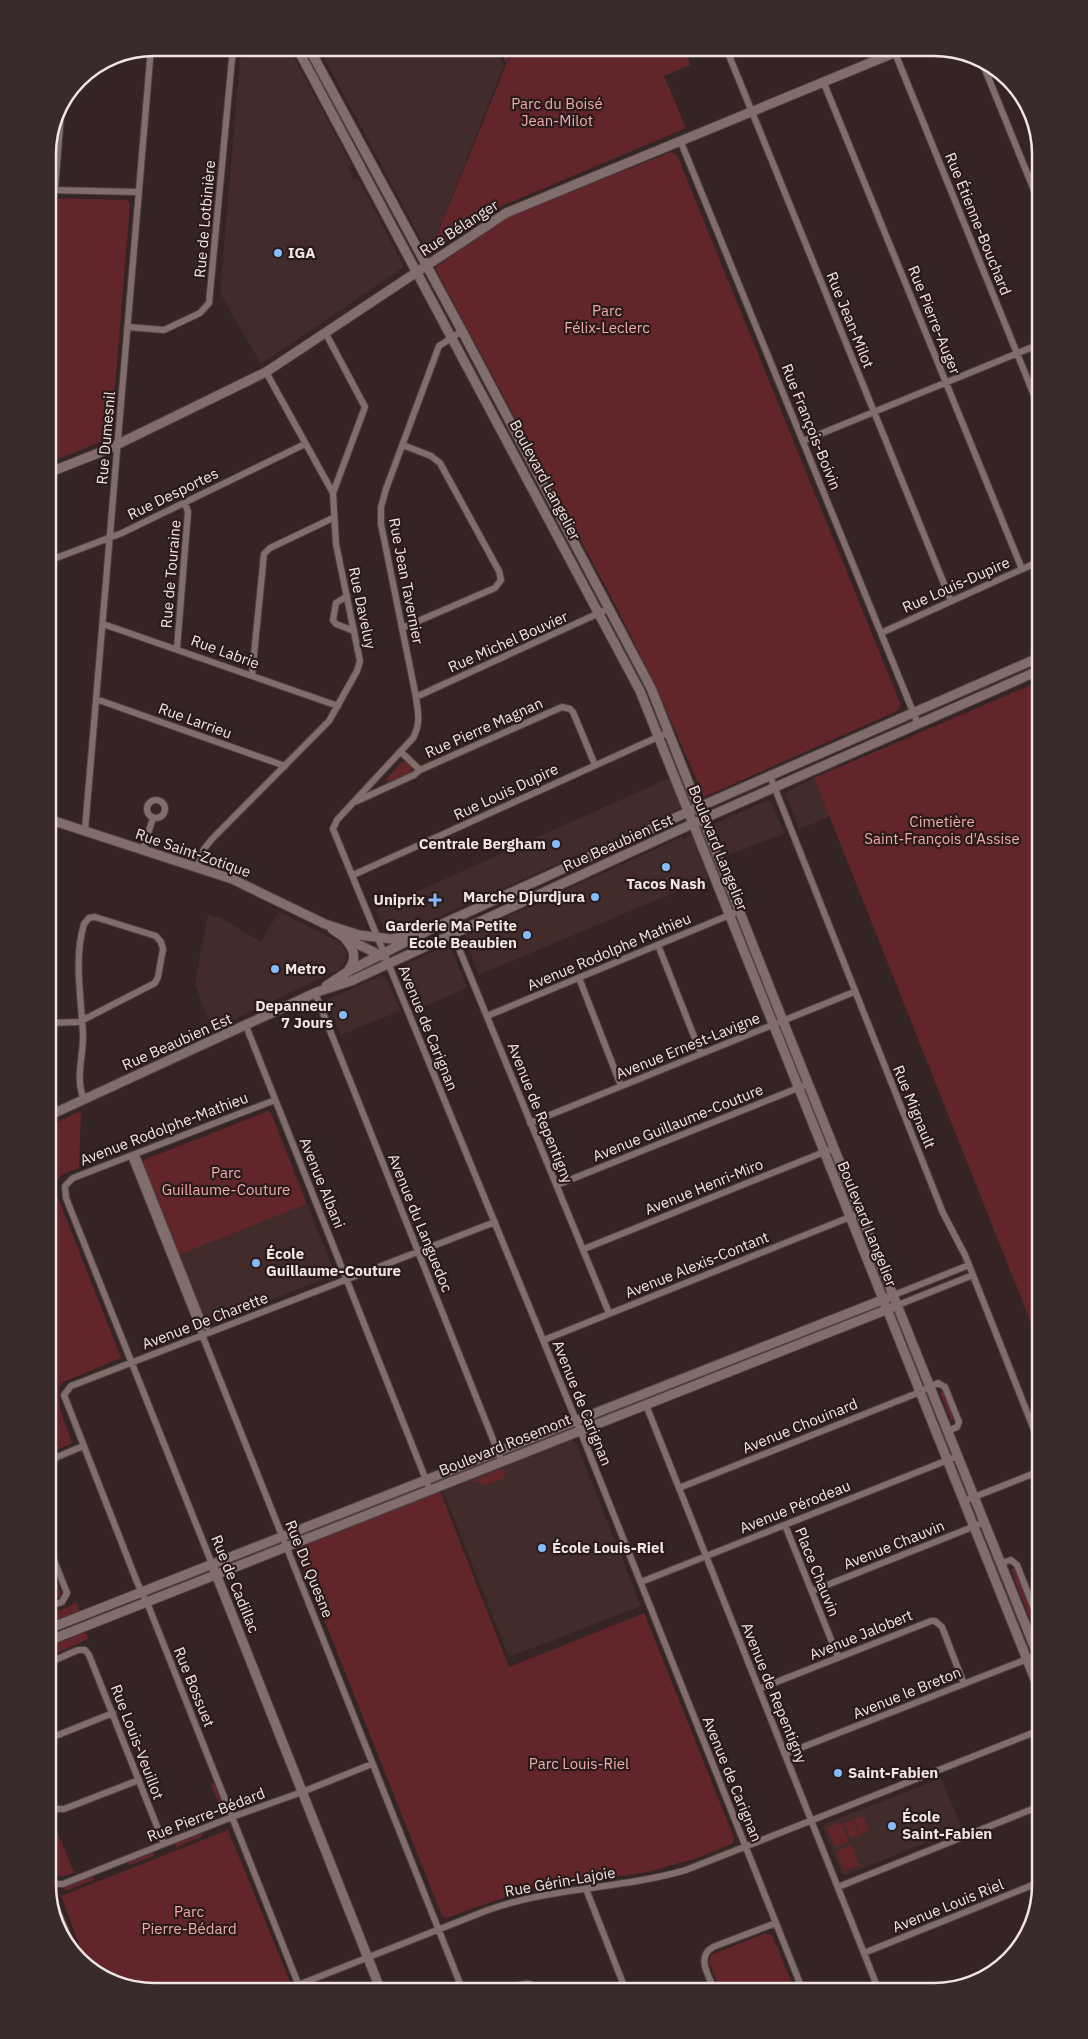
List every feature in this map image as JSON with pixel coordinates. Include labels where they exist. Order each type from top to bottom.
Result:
[{"type":"main road","name":"Boulevard Langelier","points":[[301,56],[636,681],[690,811],[798,1088],[1032,1671]]},
{"type":"main road","name":"Boulevard Langelier","points":[[313,56],[462,331],[651,688],[808,1084],[1032,1637]]},
{"type":"main road","name":"Rue Bélanger","points":[[56,470],[119,444],[266,372],[506,213],[880,56]]},
{"type":"main road","name":"Rue Beaubien Est","points":[[56,1112],[316,993],[351,981],[419,935],[690,811],[1032,661]]},
{"type":"main road","name":"Rue Beaubien Est","points":[[316,993],[347,972],[453,933],[694,823],[1032,674]]},
{"type":"main road","name":"Rue Saint-Zotique","points":[[56,821],[242,883],[326,924],[359,935],[379,938]]},
{"type":"main road","points":[[566,868],[572,879]]},
{"type":"main road","points":[[496,900],[502,911]]},
{"type":"main road","name":"Rue Saint-Zotique","points":[[326,924],[344,938],[386,958]]},
{"type":"main road","name":"Rue Beaubien Est","points":[[379,938],[400,938],[419,935]]},
{"type":"main road","points":[[344,938],[352,948],[354,956],[347,972]]},
{"type":"main road","name":"Boulevard Rosemont","points":[[56,1626],[894,1295]]},
{"type":"main road","name":"Boulevard Rosemont","points":[[56,1638],[898,1305]]},
{"type":"main road","name":"Rue de Cadillac","points":[[212,1564],[378,1983]]},
{"type":"street","name":"Rue Dumesnil","points":[[85,830],[150,56]]},
{"type":"street","name":"Rue de Lotbinière","points":[[128,327],[164,330],[200,313],[209,303],[232,56]]},
{"type":"street","name":"Rue Jean-Milot","points":[[729,56],[951,601]]},
{"type":"street","name":"Rue Étienne-Bouchard","points":[[896,56],[1032,390]]},
{"type":"street","points":[[986,72],[1032,184]]},
{"type":"street","name":"Rue Pierre-Auger","points":[[823,81],[1022,569]]},
{"type":"street","points":[[56,176],[59,132]]},
{"type":"street","name":"Rue François-Boivin","points":[[680,140],[918,724]]},
{"type":"street","points":[[56,189],[138,192]]},
{"type":"street","name":"Rue Jean Tavernier","points":[[333,826],[353,802],[401,752],[413,738],[418,728],[419,717],[416,697],[381,515],[386,489],[439,346],[462,331]]},
{"type":"street","points":[[325,332],[366,407],[333,493]]},
{"type":"street","points":[[803,441],[1032,347]]},
{"type":"street","name":"Rue Daveluy","points":[[197,867],[204,850],[212,839],[323,727],[338,706],[359,666],[359,655],[336,544],[333,493],[266,372]]},
{"type":"street","name":"Rue Desportes","points":[[56,558],[110,537],[306,444]]},
{"type":"street","points":[[402,445],[431,456],[440,463],[499,571],[501,580],[495,588],[402,628]]},
{"type":"street","name":"Rue de Touraine","points":[[177,648],[188,512],[184,503]]},
{"type":"street","points":[[252,675],[264,554],[270,548],[333,518]]},
{"type":"street","name":"Rue Louis-Dupire","points":[[881,633],[1032,565]]},
{"type":"street","points":[[347,596],[336,602],[333,620],[336,624],[354,631]]},
{"type":"street","name":"Rue Michel Bouvier","points":[[416,697],[610,608]]},
{"type":"street","name":"Rue Labrie","points":[[103,624],[177,648],[338,706]]},
{"type":"street","name":"Rue Larrieu","points":[[96,699],[284,766]]},
{"type":"street","name":"Rue Pierre Magnan","points":[[353,802],[414,776],[420,770],[562,706],[573,712],[595,765]]},
{"type":"street","name":"Rue Louis Dupire","points":[[353,875],[669,732]]},
{"type":"street","points":[[401,752],[420,770]]},
{"type":"street","name":"Rue Mignault","points":[[770,776],[943,1213],[969,1265],[1032,1425]]},
{"type":"street","points":[[143,850],[153,818]]},
{"type":"street","name":"Avenue de Carignan","points":[[333,826],[544,1340],[799,1983]]},
{"type":"street","name":"Avenue Rodolphe Mathieu","points":[[487,1016],[739,911]]},
{"type":"street","points":[[56,1023],[81,1021],[154,983],[158,977],[163,949],[160,940],[156,936],[99,918],[89,918],[83,929],[79,972],[81,1021],[83,1037],[80,1087],[84,1099]]},
{"type":"street","name":"Avenue de Repentigny","points":[[448,922],[609,1313]]},
{"type":"street","points":[[658,946],[701,1054]]},
{"type":"street","points":[[579,978],[621,1086]]},
{"type":"street","name":"Avenue Ernest-Lavigne","points":[[530,1123],[854,992]]},
{"type":"street","name":"Avenue du Languedoc","points":[[316,993],[502,1462]]},
{"type":"street","name":"Avenue Albani","points":[[246,1026],[430,1490]]},
{"type":"street","name":"Avenue Guillaume-Couture","points":[[557,1185],[808,1084]]},
{"type":"street","name":"Avenue Rodolphe-Mathieu","points":[[65,1186],[73,1178],[275,1100]]},
{"type":"street","name":"Avenue Henri-Miro","points":[[584,1249],[834,1148]]},
{"type":"street","points":[[133,1155],[203,1324],[207,1327]]},
{"type":"street","name":"Rue Du Quesne","points":[[133,1155],[202,1335],[460,1983]]},
{"type":"street","name":"Rue de Cadillac","points":[[65,1186],[66,1198],[212,1564]]},
{"type":"street","name":"Avenue Alexis-Contant","points":[[544,1340],[860,1213]]},
{"type":"street","name":"Avenue De Charette","points":[[65,1392],[71,1386],[495,1222]]},
{"type":"street","name":"Boulevard Rosemont","points":[[894,1295],[969,1265]]},
{"type":"street","name":"Boulevard Rosemont","points":[[898,1305],[973,1276]]},
{"type":"street","points":[[931,1387],[938,1383],[944,1385],[958,1419],[957,1427],[948,1431]]},
{"type":"street","name":"Avenue Chouinard","points":[[679,1488],[931,1387]]},
{"type":"street","name":"Rue Bossuet","points":[[65,1392],[65,1400],[83,1446],[297,1983]]},
{"type":"street","name":"Avenue de Repentigny","points":[[646,1405],[876,1983]]},
{"type":"street","points":[[56,1458],[83,1446]]},
{"type":"street","name":"Avenue Pérodeau","points":[[641,1582],[958,1456]]},
{"type":"street","points":[[964,1501],[1032,1474]]},
{"type":"street","name":"Avenue Chauvin","points":[[812,1591],[985,1522]]},
{"type":"street","name":"Place Chauvin","points":[[785,1525],[838,1657]]},
{"type":"street","points":[[1001,1563],[1011,1560],[1017,1565],[1032,1603]]},
{"type":"street","points":[[56,1566],[67,1594],[62,1602],[56,1604]]},
{"type":"street","name":"Avenue Jalobert","points":[[759,1689],[926,1622],[935,1621],[942,1627],[964,1684]]},
{"type":"street","name":"Rue Louis-Veuillot","points":[[56,1660],[78,1650],[85,1650],[89,1654],[164,1844]]},
{"type":"street","name":"Avenue le Breton","points":[[785,1754],[1032,1657]]},
{"type":"street","points":[[56,1736],[113,1713]]},
{"type":"street","name":"Rue Gérin-Lajoie","points":[[310,1983],[368,1957],[518,1900],[667,1876],[686,1870],[1032,1733]]},
{"type":"street","name":"Rue Pierre-Bédard","points":[[56,1884],[62,1884],[232,1816],[302,1792],[372,1764]]},
{"type":"street","points":[[56,1810],[64,1810],[139,1780]]},
{"type":"street","points":[[838,1887],[1032,1809]]},
{"type":"street","name":"Avenue Louis Riel","points":[[864,1953],[1032,1885]]},
{"type":"street","points":[[586,1889],[623,1983]]},
{"type":"street","points":[[712,1983],[703,1961],[707,1951],[776,1923]]},
{"type":"shaded area","points":[[240,56],[293,56],[351,164],[347,167],[353,179],[358,178],[404,267],[261,364],[220,293]]},
{"type":"shaded area","points":[[323,56],[500,56],[504,65],[432,247],[427,249]]},
{"type":"shaded area","points":[[669,778],[680,806],[679,809],[415,928],[398,933],[386,933],[376,910]]},
{"type":"shaded area","points":[[814,778],[830,817],[799,829],[785,793]]},
{"type":"shaded area","points":[[768,800],[771,801],[784,834],[725,856],[714,824]]},
{"type":"shaded area","points":[[687,835],[692,836],[708,878],[479,975],[465,940],[467,935],[682,837],[684,839],[688,838]]},
{"type":"shaded area","points":[[279,912],[338,941],[347,952],[345,962],[338,970],[212,1030],[195,984],[208,914],[221,918],[261,941]]},
{"type":"shaded area","points":[[448,944],[467,988],[416,1010],[401,967]]},
{"type":"shaded area","points":[[382,975],[387,979],[400,1011],[341,1035],[328,1003],[329,999]]},
{"type":"shaded area","name":"École Guillaume-Couture","points":[[307,1204],[334,1271],[333,1275],[210,1324],[207,1323],[179,1255]]},
{"type":"shaded area","name":"École Louis-Riel","points":[[572,1440],[576,1443],[641,1606],[509,1657],[443,1491]]},
{"type":"shaded area","name":"École Saint-Fabien","points":[[941,1778],[962,1828],[846,1875],[842,1874],[823,1828],[825,1824]]},
{"type":"green space","points":[[503,56],[510,56],[506,63]]},
{"type":"green space","name":"Parc du Boisé Jean-Milot","points":[[511,56],[688,56],[690,65],[664,76],[686,128],[502,206],[430,252]]},
{"type":"green space","name":"Parc Félix-Leclerc","points":[[671,152],[677,155],[901,705],[897,711],[704,797],[657,689],[616,606],[436,270],[437,266],[510,216]]},
{"type":"green space","points":[[56,198],[127,200],[130,203],[111,436],[108,439],[56,460]]},
{"type":"green space","name":"Cimetière Saint-François d'Assise","points":[[1032,684],[1032,1325],[814,778]]},
{"type":"green space","points":[[406,761],[412,767],[412,772],[388,783],[386,779],[402,762]]},
{"type":"green space","points":[[81,1111],[79,1168],[61,1176],[57,1183],[57,1195],[121,1358],[63,1382],[59,1387],[60,1409],[72,1443],[56,1450],[56,1122]]},
{"type":"green space","name":"Parc Guillaume-Couture","points":[[268,1111],[271,1113],[307,1204],[179,1255],[143,1163],[144,1160]]},
{"type":"green space","points":[[943,1391],[954,1419],[951,1420],[940,1393]]},
{"type":"green space","points":[[499,1469],[506,1473],[503,1479],[486,1485],[472,1481]]},
{"type":"green space","name":"Parc Louis-Riel","points":[[440,1491],[509,1667],[644,1613],[734,1838],[732,1844],[697,1858],[648,1872],[536,1888],[446,1918],[442,1916],[297,1551],[299,1548]]},
{"type":"green space","points":[[1014,1568],[1032,1614],[1032,1624],[1013,1572],[1010,1570]]},
{"type":"green space","points":[[56,1580],[61,1593],[60,1597],[56,1598]]},
{"type":"green space","points":[[76,1601],[79,1611],[56,1620],[56,1611],[70,1606]]},
{"type":"green space","points":[[86,1632],[88,1639],[56,1653],[56,1644]]},
{"type":"green space","points":[[214,1783],[225,1809],[222,1811],[211,1785]]},
{"type":"green space","points":[[863,1816],[869,1830],[860,1834],[854,1819]]},
{"type":"green space","points":[[853,1820],[859,1835],[850,1838],[844,1823]]},
{"type":"green space","points":[[841,1822],[849,1842],[835,1847],[827,1828]]},
{"type":"green space","points":[[56,1828],[74,1873],[56,1876]]},
{"type":"green space","name":"Parc Pierre-Bédard","points":[[228,1830],[291,1983],[147,1983],[122,1978],[94,1963],[82,1951],[61,1896]]},
{"type":"green space","points":[[201,1833],[203,1836],[176,1847],[175,1843]]},
{"type":"green space","points":[[851,1845],[859,1865],[844,1871],[836,1851]]},
{"type":"green space","points":[[153,1852],[154,1856],[129,1865],[127,1862]]},
{"type":"green space","points":[[93,1876],[94,1880],[65,1891],[64,1887]]},
{"type":"green space","points":[[766,1933],[767,1935],[770,1934],[773,1937],[792,1983],[718,1983],[709,1962],[711,1955]]},
{"type":"place","name":"IGA","points":[[278,253]]},
{"type":"place","name":"Centrale Bergham","points":[[556,844]]},
{"type":"place","name":"Tacos Nash","points":[[666,867]]},
{"type":"place","name":"Marche Djurdjura","points":[[595,897]]},
{"type":"place","name":"Uniprix","points":[[435,900]]},
{"type":"place","name":"Garderie Ma Petite Ecole Beaubien","points":[[527,935]]},
{"type":"place","name":"Metro","points":[[275,969]]},
{"type":"place","name":"Depanneur 7 Jours","points":[[343,1015]]},
{"type":"place","name":"École Guillaume-Couture","points":[[256,1263]]},
{"type":"place","name":"École Louis-Riel","points":[[542,1548]]},
{"type":"place","name":"Saint-Fabien","points":[[838,1773]]},
{"type":"place","name":"École Saint-Fabien","points":[[892,1826]]}]
